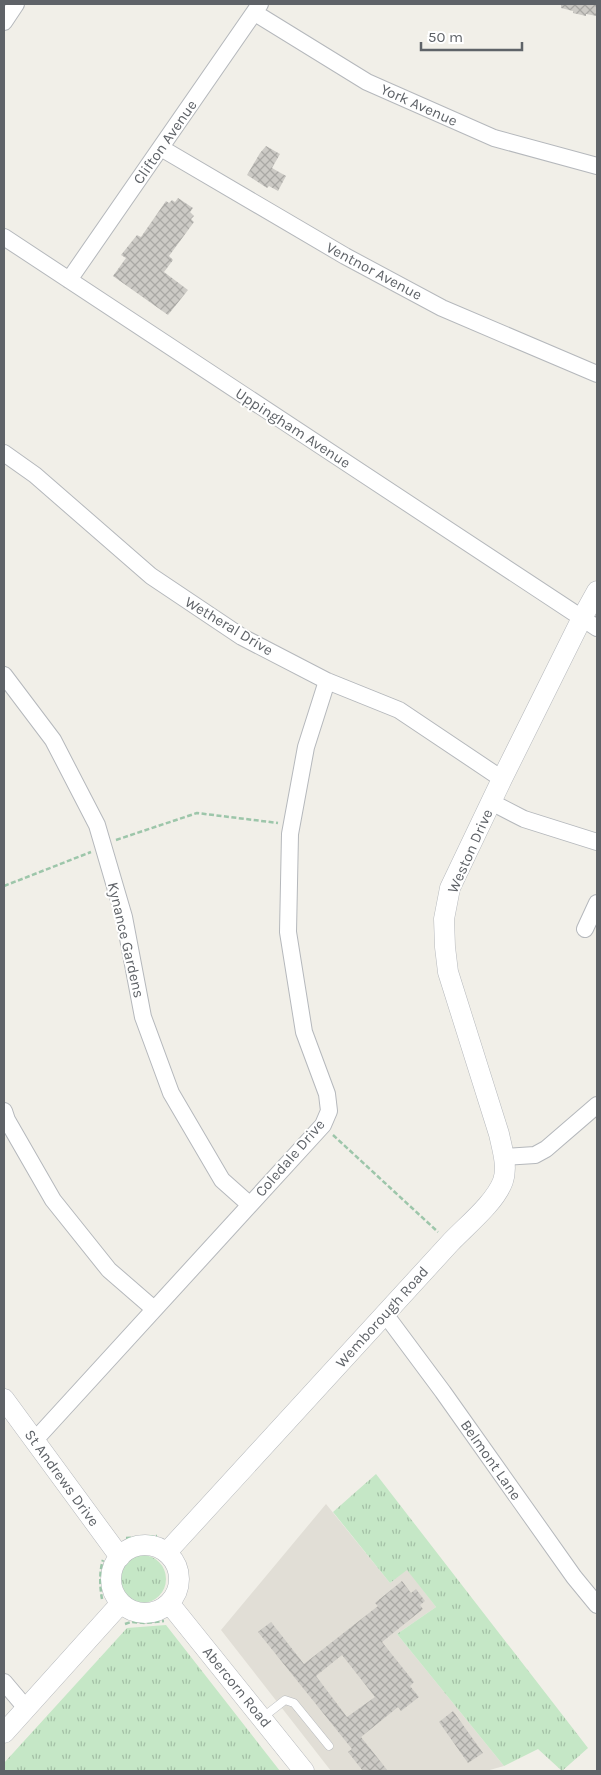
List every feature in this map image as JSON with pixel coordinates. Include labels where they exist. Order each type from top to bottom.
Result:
[{"type":"street","points":[[4,22],[16,4]]},
{"type":"street","name":"Clifton Avenue","points":[[69,280],[258,8]]},
{"type":"street","name":"York Avenue","points":[[258,8],[368,82],[494,138],[597,166]]},
{"type":"street","name":"Ventnor Avenue","points":[[161,148],[345,256],[434,304],[597,374]]},
{"type":"street","name":"Uppingham Avenue","points":[[4,238],[590,623]]},
{"type":"street","name":"Wetheral Drive","points":[[4,453],[35,475],[151,576],[242,637],[327,681],[399,710],[502,779]]},
{"type":"street","name":"Weston Drive","points":[[504,1157],[499,1134],[448,972],[444,918],[450,888],[502,779],[590,623],[597,591]]},
{"type":"street","name":"Kynance Gardens","points":[[4,674],[53,740],[97,825],[124,917],[143,1017],[170,1093],[222,1180],[249,1204]]},
{"type":"street","name":"Coledale Drive","points":[[34,1441],[322,1125],[329,1111],[327,1094],[304,1032],[288,932],[292,825],[306,746],[327,681]]},
{"type":"street","points":[[492,802],[524,819],[597,842]]},
{"type":"street","points":[[585,929],[597,903]]},
{"type":"street","points":[[504,1157],[535,1154],[546,1149],[597,1105]]},
{"type":"street","points":[[4,1111],[7,1120],[53,1200],[109,1270],[154,1309]]},
{"type":"street","name":"Wemborough Road","points":[[171,1548],[384,1314],[492,1199],[503,1180],[504,1157]]},
{"type":"street","name":"Belmont Lane","points":[[384,1314],[444,1392],[574,1577],[597,1605]]},
{"type":"street","name":"St Andrews Drive","points":[[4,1399],[115,1552]]},
{"type":"street","points":[[4,1733],[112,1602],[114,1594],[111,1583],[111,1571],[116,1561],[115,1552],[142,1544],[171,1548],[179,1573],[179,1584],[174,1608],[140,1613],[112,1602]]},
{"type":"street","name":"Abercorn Road","points":[[174,1608],[304,1771]]},
{"type":"street","points":[[4,1682],[26,1708]]},
{"type":"lane","points":[[262,1718],[285,1700],[294,1703],[329,1746]]},
{"type":"path","points":[[4,886],[86,854],[121,837],[197,813],[292,825]]},
{"type":"path","points":[[322,1125],[450,1243]]},
{"type":"path","points":[[112,1602],[100,1589],[101,1566],[115,1552],[146,1536],[155,1537],[171,1548],[185,1588],[174,1608],[155,1621],[145,1623],[131,1622],[120,1626]]},
{"type":"shaded area","points":[[326,1504],[390,1583],[407,1569],[436,1607],[397,1634],[504,1766],[486,1771],[331,1771],[221,1630]]},
{"type":"green space","points":[[376,1474],[588,1748],[562,1771],[538,1749],[504,1766],[397,1634],[436,1607],[407,1570],[390,1583],[333,1512]]},
{"type":"green space","points":[[137,1555],[147,1555],[159,1562],[166,1574],[166,1584],[159,1596],[147,1603],[137,1603],[129,1599],[122,1592],[118,1584],[118,1574],[122,1566],[129,1559]]},
{"type":"green space","points":[[166,1625],[280,1771],[4,1771],[4,1763],[127,1628]]},
{"type":"building","points":[[561,4],[597,4],[597,16],[573,13],[573,11],[561,8]]},
{"type":"building","points":[[266,146],[280,154],[272,168],[286,176],[278,191],[269,186],[267,188],[247,175]]},
{"type":"building","points":[[178,198],[193,208],[190,212],[194,216],[191,219],[194,222],[169,256],[173,260],[164,272],[188,290],[168,315],[113,276],[126,258],[121,255],[137,235],[141,237],[166,201],[169,203],[172,200],[175,202]]},
{"type":"building","points":[[402,1581],[411,1593],[416,1589],[425,1601],[420,1605],[423,1609],[382,1642],[414,1682],[410,1686],[419,1697],[401,1711],[398,1707],[361,1737],[388,1771],[363,1771],[348,1752],[352,1749],[258,1632],[271,1622],[304,1664],[378,1606],[375,1603]],"holes":[[[342,1655],[375,1697],[347,1717],[316,1676]]]},
{"type":"building","points":[[453,1711],[483,1753],[468,1763],[439,1722]]}]
